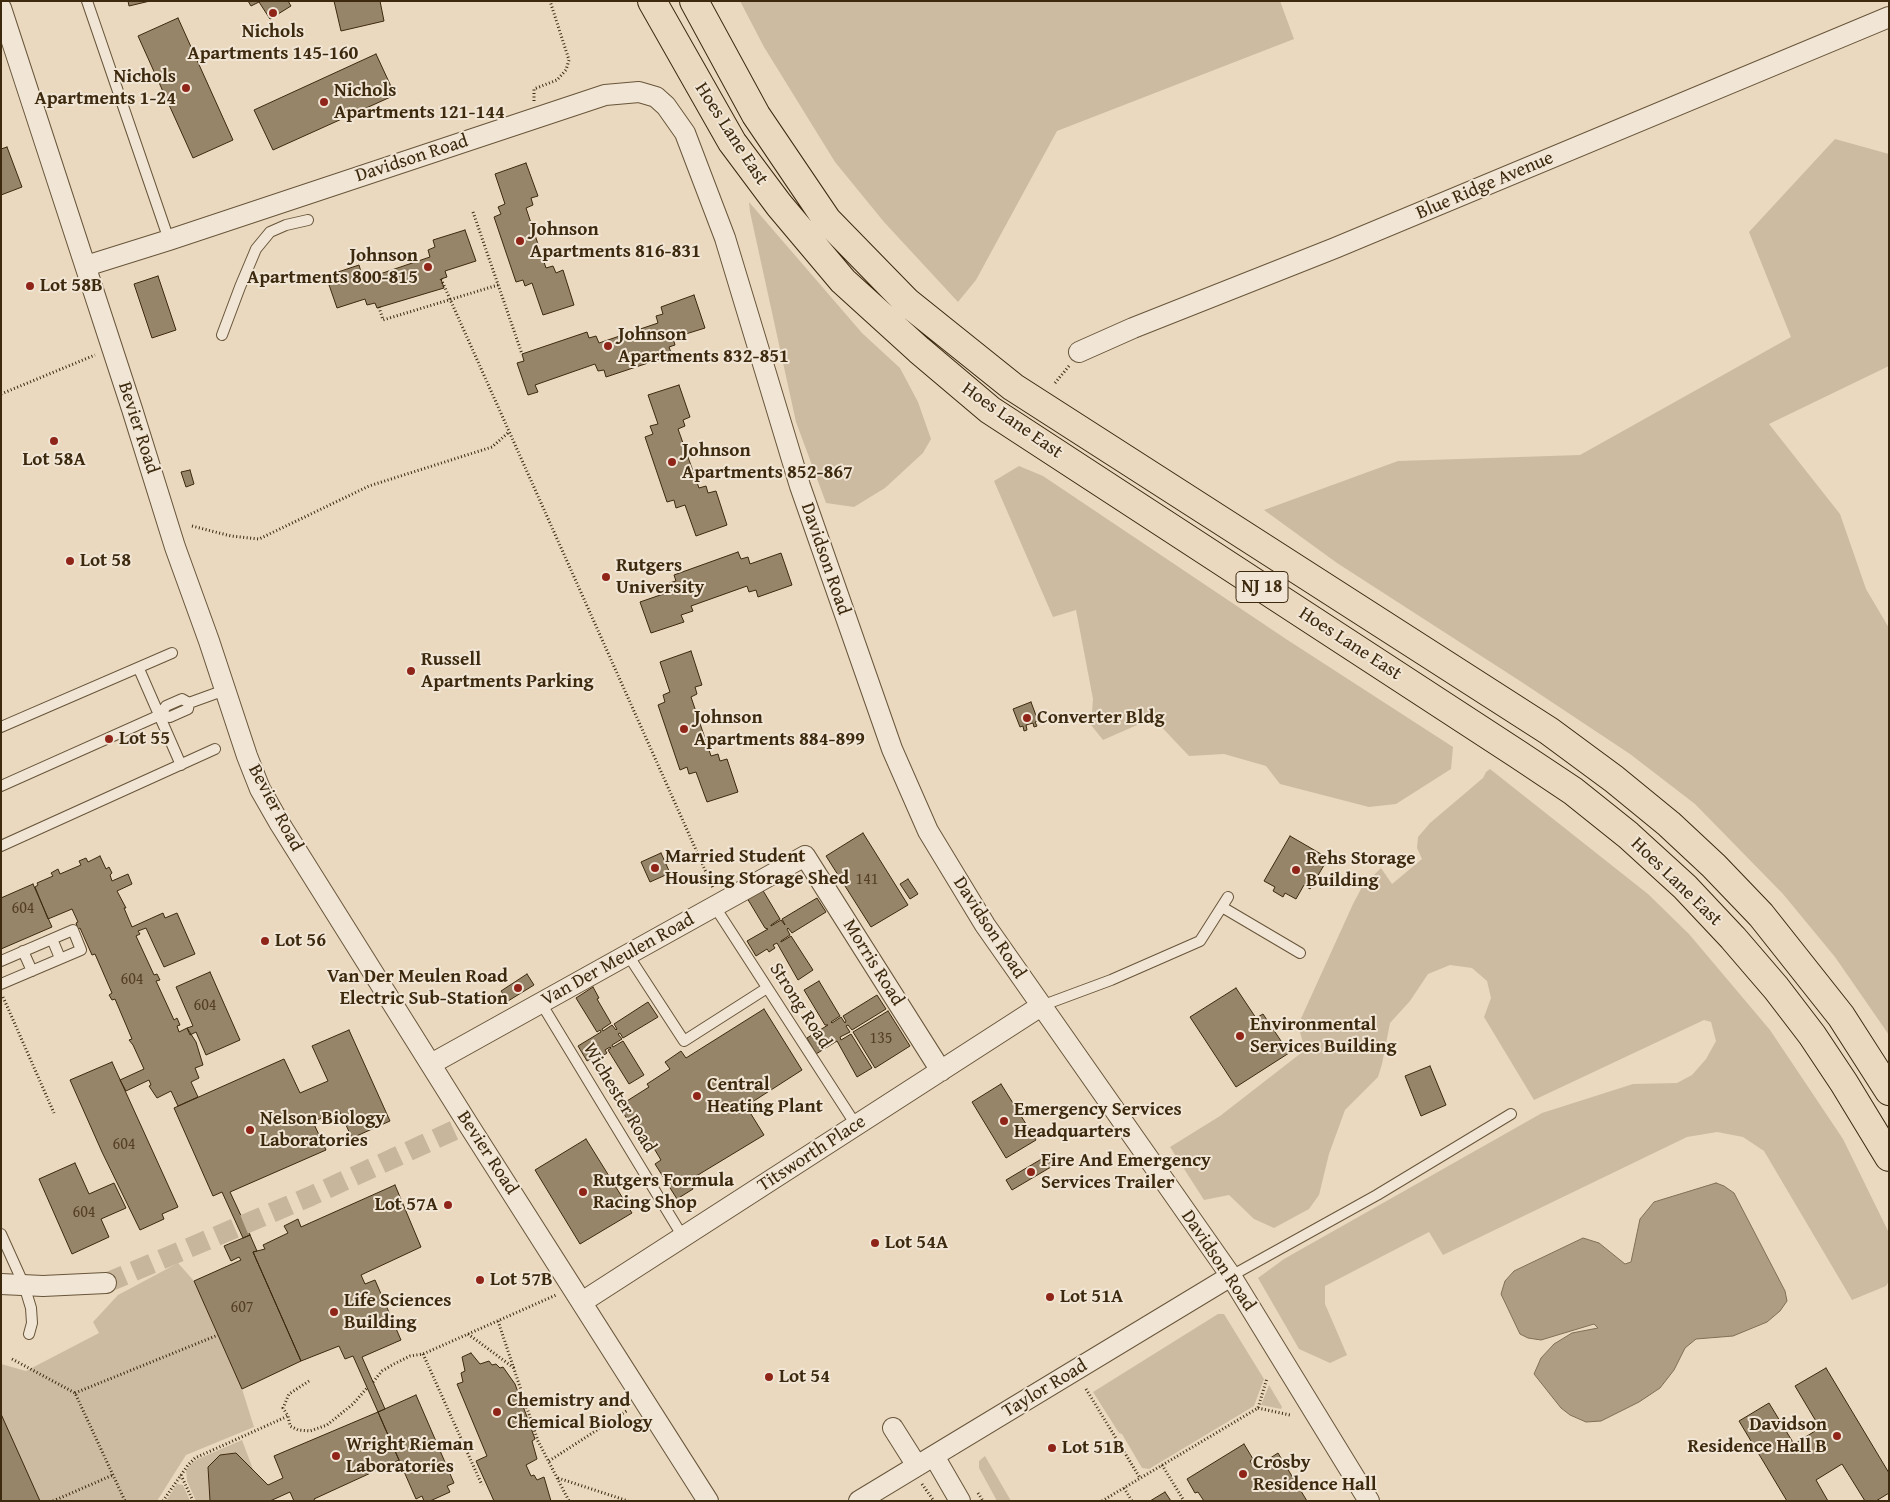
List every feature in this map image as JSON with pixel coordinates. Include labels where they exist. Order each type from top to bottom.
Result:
[{"type":"highway","name":"Hoes Lane East","points":[[652,1],[732,142],[779,205],[843,281],[919,350],[990,410],[1511,749],[1573,791],[1628,835],[1684,887],[1734,938],[1776,988],[1833,1067],[1889,1157]]},
{"type":"highway","name":"Hoes Lane East","points":[[694,1],[756,115],[828,220],[907,302],[1014,387],[1549,731],[1614,779],[1688,842],[1761,915],[1841,1016],[1889,1091]]},
{"type":"street","name":"Bevier Road","points":[[1,8],[160,496],[174,547],[209,641],[260,789],[431,1064],[708,1501]]},
{"type":"street","name":"Blue Ridge Avenue","points":[[1079,352],[1133,328],[1335,248],[1889,17]]},
{"type":"street","name":"Davidson Road","points":[[86,266],[605,95],[639,92],[656,98],[666,106],[685,133],[726,238],[800,486],[892,749],[928,831],[985,925],[1231,1276],[1369,1501]]},
{"type":"street","name":"Van Der Meulen Road","points":[[431,1064],[805,856]]},
{"type":"street","name":"Morris Road","points":[[805,856],[941,1071]]},
{"type":"street","name":"Titsworth Place","points":[[582,1302],[1041,1006]]},
{"type":"street","name":"Taylor Road","points":[[859,1501],[1231,1276]]},
{"type":"street","points":[[1,1284],[106,1282]]},
{"type":"street","points":[[892,1428],[917,1466]]},
{"type":"street","points":[[934,1456],[960,1501]]},
{"type":"lane","points":[[87,1],[169,240]]},
{"type":"lane","points":[[222,335],[256,249],[270,232],[286,225],[308,220]]},
{"type":"lane","points":[[1,727],[172,653]]},
{"type":"lane","points":[[139,668],[182,764]]},
{"type":"lane","points":[[1,786],[160,714],[170,717],[188,709],[189,703],[225,690]]},
{"type":"lane","points":[[1,846],[215,749]]},
{"type":"lane","points":[[1041,1006],[1111,980],[1200,942],[1228,897]]},
{"type":"lane","name":"Strong Road","points":[[717,905],[767,988],[856,1125]]},
{"type":"lane","points":[[1222,907],[1300,953]]},
{"type":"lane","points":[[1,961],[72,930],[81,950],[1,984]]},
{"type":"lane","points":[[52,939],[60,958]]},
{"type":"lane","points":[[23,952],[32,971]]},
{"type":"lane","points":[[628,954],[684,1041],[767,988]]},
{"type":"lane","name":"Wichester Road","points":[[541,1003],[683,1237]]},
{"type":"lane","points":[[1231,1276],[1376,1194],[1511,1114]]},
{"type":"lane","points":[[1,1234],[24,1285],[31,1308],[32,1323],[29,1334]]},
{"type":"path","points":[[534,119],[534,89],[557,80],[566,70],[569,60],[550,1]]},
{"type":"path","points":[[474,212],[522,354]]},
{"type":"path","points":[[442,279],[717,905]]},
{"type":"path","points":[[379,307],[383,320],[498,285]]},
{"type":"path","points":[[1,394],[100,353]]},
{"type":"path","points":[[192,526],[231,536],[259,539],[369,486],[492,447],[509,432]]},
{"type":"path","points":[[1,992],[54,1113]]},
{"type":"path","points":[[373,1382],[382,1371],[410,1356],[423,1354],[550,1297]]},
{"type":"path","points":[[498,1321],[538,1441],[569,1501]]},
{"type":"path","points":[[468,1334],[514,1368]]},
{"type":"path","points":[[75,1392],[218,1335]]},
{"type":"path","points":[[423,1354],[482,1485]]},
{"type":"path","points":[[12,1359],[75,1392],[125,1501]]},
{"type":"path","points":[[1102,1501],[1258,1408],[1267,1378]]},
{"type":"path","points":[[309,1381],[289,1394],[283,1408],[288,1416],[290,1426],[298,1430],[310,1431],[327,1425],[353,1404],[367,1388]]},
{"type":"path","points":[[1086,1389],[1140,1478]]},
{"type":"path","points":[[549,1460],[632,1408]]},
{"type":"path","points":[[1258,1408],[1290,1415]]},
{"type":"path","points":[[163,1501],[195,1458],[288,1416]]},
{"type":"path","points":[[1162,1465],[1184,1501]]},
{"type":"path","points":[[53,1501],[113,1475]]},
{"type":"path","points":[[181,1475],[193,1501]]},
{"type":"path","points":[[557,1478],[628,1501]]},
{"type":"path","points":[[1124,1488],[1132,1501]]},
{"type":"shaded area","points":[[740,1],[1280,1],[1294,39],[1057,131],[976,280],[958,302],[884,222],[835,162],[764,47]]},
{"type":"shaded area","points":[[1835,139],[1889,154],[1889,366],[1769,424],[1840,514],[1866,589],[1889,628],[1889,1035],[1835,957],[1783,894],[1695,804],[1630,754],[1337,563],[1264,510],[1398,461],[1580,455],[1791,337],[1749,232]]},
{"type":"shaded area","points":[[749,202],[862,333],[900,368],[918,402],[931,439],[923,453],[885,488],[854,507],[826,503],[796,422]]},
{"type":"shaded area","points":[[1019,466],[1043,476],[1286,639],[1453,747],[1451,769],[1396,804],[1369,807],[1280,784],[1266,766],[1224,754],[1189,756],[1153,718],[1103,740],[1091,725],[1093,699],[1076,610],[1053,617],[994,481]]},
{"type":"shaded area","points":[[1490,769],[1648,894],[1689,934],[1770,1030],[1843,1139],[1889,1233],[1889,1281],[1886,1286],[1852,1300],[1764,1151],[1743,1137],[1717,1132],[1687,1137],[1443,1255],[1429,1232],[1325,1286],[1325,1304],[1347,1355],[1330,1363],[1299,1349],[1258,1278],[1284,1259],[1542,1113],[1633,1084],[1677,1083],[1692,1075],[1706,1059],[1716,1041],[1711,1022],[1704,1020],[1534,1100],[1484,1017],[1491,998],[1487,981],[1472,968],[1450,965],[1428,974],[1410,1001],[1390,1023],[1378,1077],[1345,1110],[1329,1154],[1319,1195],[1309,1209],[1274,1228],[1254,1219],[1229,1195],[1204,1200],[1170,1147],[1220,1116],[1305,1050],[1298,1025],[1362,887],[1381,868],[1392,884],[1422,859],[1417,848],[1418,837],[1430,823],[1483,778]]},
{"type":"shaded area","points":[[1716,1183],[1734,1193],[1785,1291],[1787,1301],[1780,1311],[1767,1322],[1733,1336],[1696,1339],[1685,1348],[1674,1370],[1660,1388],[1639,1402],[1601,1421],[1586,1422],[1570,1415],[1561,1408],[1534,1374],[1541,1358],[1554,1344],[1572,1333],[1598,1328],[1594,1324],[1541,1340],[1528,1338],[1520,1334],[1501,1294],[1505,1281],[1514,1271],[1583,1238],[1599,1243],[1625,1264],[1631,1262],[1640,1219],[1654,1202]]},
{"type":"shaded area","points":[[178,1263],[194,1281],[242,1389],[254,1427],[186,1455],[157,1501],[1,1501],[1,1364],[26,1371],[99,1333],[93,1322],[118,1295]]},
{"type":"shaded area","points":[[1218,1314],[1224,1314],[1264,1379],[1254,1406],[1149,1469],[1142,1468],[1122,1434],[1119,1433],[1093,1392]]},
{"type":"shaded area","points":[[1269,1385],[1282,1407],[1281,1409],[1261,1405]]},
{"type":"shaded area","points":[[242,1440],[254,1472],[236,1453],[220,1455],[208,1467],[210,1501],[196,1501],[187,1481],[186,1470],[198,1459]]},
{"type":"shaded area","points":[[985,1456],[1011,1501],[997,1501],[979,1468],[979,1461]]},
{"type":"shaded area","points":[[177,1484],[183,1485],[190,1501],[166,1501]]},
{"type":"building","points":[[128,1],[150,1],[129,6]]},
{"type":"building","name":"Nichols Apartments 145-160","points":[[248,1],[288,1],[291,6],[270,19],[259,2],[251,6]]},
{"type":"building","points":[[334,1],[380,1],[384,21],[341,31]]},
{"type":"building","name":"Nichols Apartments 1-24","points":[[178,18],[233,140],[193,158],[138,36]]},
{"type":"building","name":"Nichols Apartments 121-144","points":[[376,54],[395,95],[273,150],[254,110]]},
{"type":"building","points":[[7,147],[22,187],[1,195],[1,149]]},
{"type":"building","name":"Johnson Apartments 816-831","points":[[526,163],[538,196],[531,198],[533,205],[526,208],[546,268],[553,266],[556,273],[563,270],[574,305],[543,315],[532,283],[525,286],[523,280],[516,282],[494,217],[501,214],[498,207],[505,204],[495,174]]},
{"type":"building","name":"Johnson Apartments 800-815","points":[[465,230],[476,261],[445,271],[447,277],[441,279],[444,288],[377,308],[375,303],[367,305],[365,299],[337,308],[326,276],[359,265],[361,272],[368,270],[371,277],[430,257],[428,250],[435,247],[433,240]]},
{"type":"building","points":[[158,276],[176,330],[152,338],[134,284]]},
{"type":"building","name":"Johnson Apartments 832-851","points":[[694,295],[705,328],[673,338],[675,345],[669,347],[672,355],[606,377],[604,370],[598,371],[595,364],[535,385],[538,392],[528,395],[517,363],[524,361],[522,354],[587,332],[589,338],[596,336],[599,343],[658,323],[656,316],[663,314],[661,307]]},
{"type":"building","name":"Johnson Apartments 852-867","points":[[679,385],[690,417],[683,420],[685,426],[678,429],[699,488],[706,486],[708,493],[716,491],[727,525],[696,536],[685,505],[676,508],[674,500],[667,502],[645,437],[653,434],[650,426],[658,424],[648,395]]},
{"type":"building","points":[[190,470],[194,484],[186,487],[181,472]]},
{"type":"building","points":[[738,552],[741,559],[748,557],[750,564],[781,553],[792,585],[758,597],[756,590],[749,592],[747,586],[691,606],[693,611],[681,615],[684,622],[651,633],[640,602],[672,591],[669,583],[676,581],[674,575]]},
{"type":"building","name":"Johnson Apartments 884-899","points":[[691,651],[702,685],[695,687],[697,694],[691,697],[711,756],[718,754],[720,761],[727,759],[738,792],[707,802],[696,772],[689,774],[687,767],[680,770],[658,705],[665,702],[663,695],[670,692],[660,662]]},
{"type":"building","name":"Converter Bldg","points":[[1031,702],[1038,721],[1035,722],[1037,726],[1034,727],[1033,723],[1026,725],[1027,730],[1024,731],[1023,726],[1020,727],[1013,709]]},
{"type":"building","points":[[863,833],[908,905],[871,927],[826,856]]},
{"type":"building","name":"Rehs Storage Building","points":[[1290,836],[1321,854],[1320,856],[1327,860],[1310,889],[1304,885],[1296,899],[1285,893],[1283,897],[1273,891],[1275,887],[1264,881]]},
{"type":"building","name":"Married Student Housing Storage Shed","points":[[661,853],[670,873],[650,882],[641,862]]},
{"type":"building","points":[[100,856],[106,869],[109,867],[112,873],[110,875],[112,881],[128,874],[132,884],[117,891],[126,908],[124,908],[132,927],[163,913],[165,918],[177,913],[195,954],[164,967],[146,928],[138,931],[140,934],[136,936],[154,975],[157,974],[160,980],[156,981],[174,1020],[177,1018],[180,1025],[177,1026],[179,1032],[187,1028],[196,1042],[203,1065],[195,1068],[199,1078],[191,1082],[198,1097],[178,1106],[171,1091],[157,1098],[149,1086],[151,1085],[149,1080],[126,1091],[120,1080],[144,1069],[129,1040],[132,1039],[115,999],[112,1000],[109,995],[112,993],[95,954],[92,955],[80,928],[78,929],[76,923],[78,922],[72,909],[48,919],[35,887],[38,885],[37,883],[53,876],[51,873],[58,869],[60,874],[81,865],[79,861],[86,858],[88,862]]},
{"type":"building","points":[[908,879],[918,894],[910,899],[900,884]]},
{"type":"building","points":[[33,884],[52,927],[1,949],[1,898]]},
{"type":"building","points":[[759,884],[780,919],[771,926],[781,920],[785,925],[782,919],[817,898],[826,912],[792,933],[788,928],[790,935],[781,941],[791,936],[813,970],[798,980],[777,943],[773,945],[775,948],[769,952],[767,949],[756,956],[747,941],[768,929],[765,928],[744,893]]},
{"type":"building","points":[[210,972],[240,1040],[206,1055],[196,1032],[190,1035],[187,1028],[193,1026],[176,987]]},
{"type":"building","name":"Van Der Meulen Road Electric Sub-Station","points":[[527,974],[534,985],[508,1001],[501,991]]},
{"type":"building","points":[[819,981],[840,1016],[832,1023],[841,1017],[845,1023],[846,1021],[843,1016],[877,995],[886,1009],[852,1030],[848,1025],[846,1026],[850,1032],[840,1037],[841,1040],[851,1034],[872,1068],[857,1077],[837,1041],[816,1054],[807,1038],[828,1025],[825,1025],[804,990]]},
{"type":"building","points":[[593,987],[599,998],[597,999],[611,1023],[602,1029],[603,1031],[612,1025],[616,1030],[614,1024],[648,1002],[658,1017],[623,1038],[620,1033],[618,1034],[622,1039],[612,1045],[613,1047],[623,1041],[644,1075],[629,1084],[608,1050],[610,1047],[605,1050],[607,1053],[601,1057],[599,1054],[587,1061],[578,1046],[601,1032],[600,1030],[597,1032],[576,998]]},
{"type":"building","name":"Environmental Services Building","points":[[1236,988],[1256,1018],[1263,1014],[1289,1053],[1236,1087],[1190,1017]]},
{"type":"building","name":"Central Heating Plant","points":[[764,1009],[802,1070],[746,1106],[764,1135],[688,1181],[693,1189],[677,1199],[655,1164],[661,1160],[652,1145],[646,1149],[619,1106],[649,1087],[647,1084],[670,1069],[665,1062],[681,1051],[686,1058]]},
{"type":"building","points":[[888,1011],[910,1046],[875,1068],[853,1032]]},
{"type":"building","name":"Nelson Biology Laboratories","points":[[349,1030],[390,1121],[352,1138],[339,1110],[313,1122],[326,1150],[230,1192],[250,1235],[243,1238],[222,1192],[213,1196],[174,1108],[284,1059],[300,1093],[328,1081],[312,1046]]},
{"type":"building","points":[[112,1062],[178,1207],[162,1214],[164,1219],[140,1230],[70,1080]]},
{"type":"building","points":[[1430,1066],[1446,1105],[1421,1116],[1405,1076]]},
{"type":"building","name":"Emergency Services Headquarters","points":[[1001,1084],[1036,1140],[1006,1158],[972,1102]]},
{"type":"building","name":"Rutgers Formula Racing Shop","points":[[586,1139],[632,1213],[580,1244],[535,1170]]},
{"type":"building","name":"Fire And Emergency Services Trailer","points":[[1050,1154],[1056,1164],[1012,1190],[1006,1180]]},
{"type":"building","points":[[75,1163],[89,1194],[114,1183],[126,1208],[101,1219],[109,1237],[72,1254],[39,1179]]},
{"type":"building","name":"Life Sciences Building","points":[[395,1185],[421,1247],[361,1275],[365,1284],[375,1280],[401,1340],[362,1357],[385,1409],[378,1412],[353,1356],[345,1359],[339,1346],[301,1361],[253,1252],[265,1249],[263,1245],[288,1233],[284,1226],[298,1219],[301,1227]]},
{"type":"building","points":[[250,1235],[257,1251],[253,1252],[301,1361],[242,1389],[194,1281],[241,1260],[239,1257],[231,1261],[224,1246]]},
{"type":"building","name":"Chemistry and Chemical Biology","points":[[471,1353],[480,1364],[489,1361],[492,1365],[496,1364],[500,1368],[503,1367],[515,1384],[535,1439],[532,1441],[537,1459],[526,1465],[531,1476],[534,1475],[537,1480],[544,1477],[551,1501],[494,1501],[476,1461],[487,1456],[457,1384],[463,1382],[461,1373],[465,1371],[462,1357]]},
{"type":"building","name":"Davidson Residence Hall B","points":[[1826,1368],[1889,1473],[1889,1493],[1876,1501],[1865,1501],[1842,1464],[1816,1480],[1828,1501],[1787,1501],[1739,1421],[1769,1403],[1794,1444],[1820,1428],[1795,1386]]},
{"type":"building","name":"Wright Rieman Laboratories","points":[[416,1395],[454,1483],[447,1486],[450,1492],[430,1501],[424,1501],[422,1496],[416,1499],[378,1412]]},
{"type":"building","name":"Wright Rieman Laboratories","points":[[378,1412],[399,1460],[314,1499],[315,1501],[294,1501],[290,1492],[270,1501],[210,1501],[208,1467],[220,1455],[236,1453],[268,1485],[283,1478],[274,1456]]},
{"type":"building","points":[[1,1414],[40,1501],[1,1501]]},
{"type":"building","name":"Crosby Residence Hall","points":[[1244,1444],[1253,1459],[1250,1461],[1254,1467],[1259,1469],[1266,1465],[1264,1462],[1278,1453],[1307,1501],[1204,1501],[1198,1492],[1195,1493],[1187,1479]]},
{"type":"building","points":[[1165,1492],[1171,1501],[1150,1501]]},
{"type":"tunnel","points":[[106,1283],[311,1196],[468,1124]]},
{"type":"place","name":"Nichols Apartments 145-160","points":[[273,13]]},
{"type":"place","name":"Nichols Apartments 1-24","points":[[186,88]]},
{"type":"place","name":"Nichols Apartments 121-144","points":[[324,102]]},
{"type":"place","name":"Johnson Apartments 816-831","points":[[520,241]]},
{"type":"place","name":"Johnson Apartments 800-815","points":[[428,267]]},
{"type":"place","name":"Lot 58B","points":[[30,286]]},
{"type":"place","name":"Johnson Apartments 832-851","points":[[608,346]]},
{"type":"place","name":"Lot 58A","points":[[54,441]]},
{"type":"place","name":"Johnson Apartments 852-867","points":[[672,462]]},
{"type":"place","name":"Lot 58","points":[[70,561]]},
{"type":"place","name":"Rutgers University","points":[[606,577]]},
{"type":"place","name":"Russell Apartments Parking","points":[[411,671]]},
{"type":"place","name":"Converter Bldg","points":[[1027,718]]},
{"type":"place","name":"Johnson Apartments 884-899","points":[[684,729]]},
{"type":"place","name":"Lot 55","points":[[109,739]]},
{"type":"place","name":"Married Student Housing Storage Shed","points":[[655,868]]},
{"type":"place","name":"Rehs Storage Building","points":[[1296,870]]},
{"type":"place","name":"Lot 56","points":[[265,941]]},
{"type":"place","name":"Van Der Meulen Road Electric Sub-Station","points":[[518,988]]},
{"type":"place","name":"Environmental Services Building","points":[[1240,1036]]},
{"type":"place","name":"Central Heating Plant","points":[[697,1096]]},
{"type":"place","name":"Emergency Services Headquarters","points":[[1004,1121]]},
{"type":"place","name":"Nelson Biology Laboratories","points":[[250,1130]]},
{"type":"place","name":"Fire And Emergency Services Trailer","points":[[1031,1172]]},
{"type":"place","name":"Rutgers Formula Racing Shop","points":[[583,1192]]},
{"type":"place","name":"Lot 57A","points":[[448,1205]]},
{"type":"place","name":"Lot 54A","points":[[875,1243]]},
{"type":"place","name":"Lot 57B","points":[[480,1280]]},
{"type":"place","name":"Lot 51A","points":[[1050,1297]]},
{"type":"place","name":"Life Sciences Building","points":[[334,1312]]},
{"type":"place","name":"Lot 54","points":[[769,1377]]},
{"type":"place","name":"Chemistry and Chemical Biology","points":[[497,1412]]},
{"type":"place","name":"Davidson Residence Hall B","points":[[1837,1436]]},
{"type":"place","name":"Lot 51B","points":[[1052,1448]]},
{"type":"place","name":"Wright Rieman Laboratories","points":[[336,1456]]},
{"type":"place","name":"Crosby Residence Hall","points":[[1243,1474]]}]
